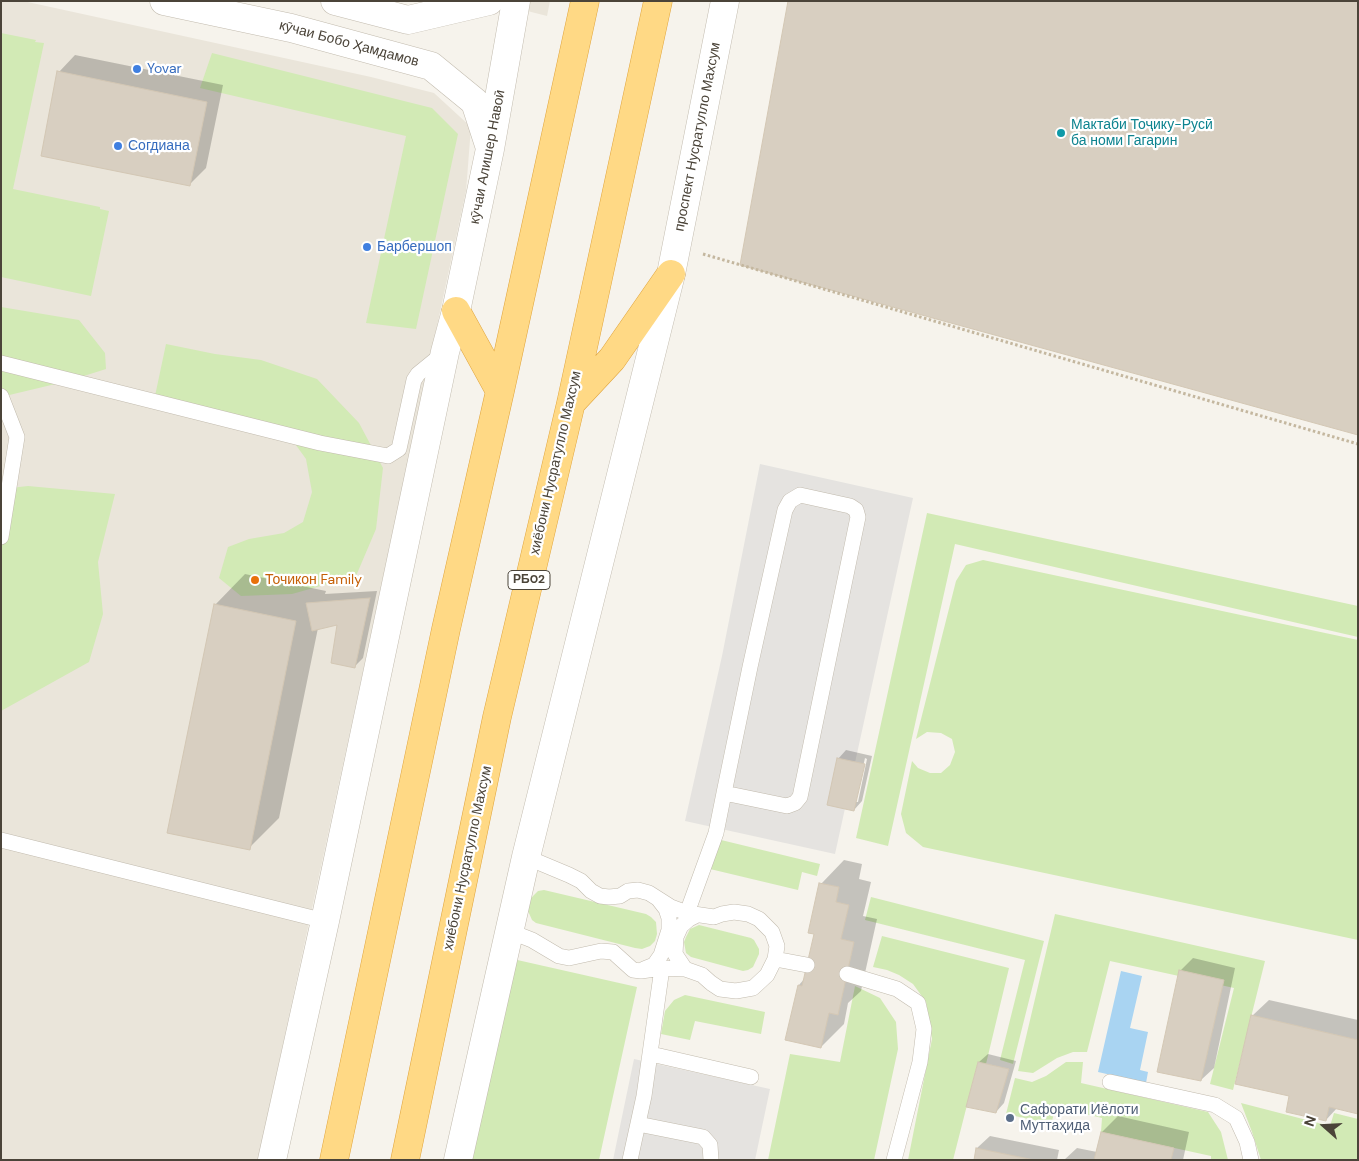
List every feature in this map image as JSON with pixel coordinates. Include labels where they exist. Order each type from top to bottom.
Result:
[{"type":"highway","points":[[334,1160],[446,630],[585,1]]},
{"type":"highway","name":"хиёбони Нусратулло Махсум","points":[[405,1160],[498,716],[571,403],[658,1]]},
{"type":"highway","points":[[571,403],[612,359],[670,274]]},
{"type":"highway","points":[[456,312],[500,391]]},
{"type":"street","name":"кӯчаи Бобо Ҳамдамов","points":[[164,1],[291,28],[431,66],[475,102],[490,149]]},
{"type":"street","points":[[335,1],[408,20],[488,1]]},
{"type":"street","name":"кӯчаи Алишер Навоӣ","points":[[272,1160],[325,921],[445,352],[456,312],[490,149],[516,1]]},
{"type":"street","name":"проспект Нусратулло Махсум","points":[[458,1160],[526,857],[670,274],[725,1]]},
{"type":"lane","points":[[1,364],[320,443],[388,456],[399,449],[407,420],[414,380],[423,369],[445,352]]},
{"type":"lane","points":[[1,396],[17,437],[1,536]]},
{"type":"lane","points":[[685,969],[675,954],[676,937],[692,914],[716,833],[724,793],[785,510],[790,501],[800,495],[850,506],[856,510],[858,517],[800,797],[794,804],[787,806],[724,793]]},
{"type":"lane","points":[[1,840],[325,921]]},
{"type":"lane","points":[[509,932],[532,940],[559,956],[569,958],[601,951],[613,952],[633,970],[685,969],[702,975],[720,989],[736,991],[752,988],[767,975],[776,959],[776,946],[772,932],[759,919],[748,914],[734,912],[714,917],[692,914],[671,907],[657,897],[638,890],[628,891],[620,896],[600,896],[570,875],[526,857]]},
{"type":"lane","points":[[641,971],[654,965],[661,955],[669,930],[669,918],[657,897]]},
{"type":"lane","points":[[776,959],[807,965]]},
{"type":"lane","points":[[630,1160],[651,1054],[662,968]]},
{"type":"lane","points":[[847,974],[897,989],[918,1003],[924,1029],[920,1062],[894,1160]]},
{"type":"lane","points":[[651,1054],[751,1077]]},
{"type":"lane","points":[[1110,1082],[1215,1105],[1236,1118],[1251,1160]]},
{"type":"lane","points":[[638,1124],[702,1137],[710,1145],[711,1160]]},
{"type":"path","points":[[676,246],[1032,351],[1358,444]]},
{"type":"shaded area","points":[[1,1],[23,1],[371,77],[434,93],[471,127],[466,191],[258,1160],[1,1160]]},
{"type":"shaded area","points":[[488,1],[550,1],[547,16]]},
{"type":"shaded area","points":[[760,464],[913,498],[835,854],[685,821],[722,656]]},
{"type":"shaded area","points":[[634,1059],[770,1089],[755,1160],[613,1160]]},
{"type":"green space","points":[[1,33],[44,43],[13,189],[100,207],[100,209],[109,211],[91,296],[1,277]]},
{"type":"green space","points":[[212,53],[432,108],[458,134],[416,329],[366,323],[406,136],[200,88]]},
{"type":"green space","points":[[1,307],[79,320],[105,353],[106,369],[68,381],[1,397]]},
{"type":"green space","points":[[166,344],[215,354],[261,360],[317,379],[359,423],[383,468],[376,529],[356,576],[292,594],[241,596],[219,578],[228,547],[249,539],[284,533],[303,522],[312,492],[306,459],[293,441],[155,396]]},
{"type":"green space","points":[[28,486],[115,494],[98,562],[103,614],[89,662],[1,711],[1,489]]},
{"type":"green space","points":[[927,513],[1358,606],[1358,637],[955,544],[888,846],[856,838]]},
{"type":"green space","points":[[983,560],[1358,640],[1358,940],[923,847],[906,833],[901,814],[912,761],[918,768],[930,773],[941,773],[950,765],[955,752],[952,739],[941,733],[927,732],[916,739],[956,581],[966,565]]},
{"type":"green space","points":[[717,839],[820,864],[817,876],[802,872],[798,890],[710,869]]},
{"type":"green space","points":[[544,890],[646,914],[656,922],[657,934],[655,941],[650,946],[642,949],[635,948],[536,923],[532,920],[528,911],[530,899],[538,891]]},
{"type":"green space","points":[[871,897],[1044,941],[1013,1064],[1000,1060],[1025,960],[865,920]]},
{"type":"green space","points":[[1055,914],[1265,961],[1233,1090],[1210,1084],[1234,988],[1110,961],[1087,1052],[1073,1052],[1057,1058],[1033,1073],[1018,1071]]},
{"type":"green space","points":[[699,925],[754,940],[759,949],[759,954],[753,967],[743,971],[691,957],[686,953],[684,942],[690,929]]},
{"type":"green space","points":[[882,936],[1009,968],[986,1064],[978,1062],[953,1160],[908,1160],[932,1039],[926,1002],[913,984],[899,975],[873,967]]},
{"type":"green space","points":[[504,957],[637,987],[599,1160],[458,1160]]},
{"type":"green space","points":[[855,986],[880,998],[896,1022],[898,1049],[874,1160],[768,1160],[790,1054],[840,1062]]},
{"type":"green space","points":[[685,995],[765,1012],[761,1034],[695,1021],[690,1040],[661,1034],[665,1011],[674,1000]]},
{"type":"green space","points":[[1066,1062],[1083,1062],[1081,1083],[1208,1112],[1221,1132],[1228,1160],[1211,1160],[1211,1156],[1101,1132],[1102,1118],[1056,1107],[1051,1124],[1006,1114],[1015,1078],[1032,1082],[1046,1076]]},
{"type":"green space","points":[[1241,1103],[1330,1126],[1334,1113],[1358,1119],[1358,1160],[1261,1160]]},
{"type":"water","points":[[1121,971],[1142,976],[1130,1028],[1148,1032],[1140,1070],[1148,1072],[1146,1083],[1098,1072]]},
{"type":"building","name":"Мактаби Тоҷику-Русӣ ба номи Гагарин","points":[[788,1],[1358,1],[1358,435],[740,265]]},
{"type":"building","points":[[57,71],[207,102],[190,186],[41,156]]},
{"type":"building","points":[[370,598],[355,668],[331,663],[337,625],[312,631],[306,603]]},
{"type":"building","points":[[214,604],[296,621],[250,850],[167,833]]},
{"type":"building","points":[[837,758],[865,764],[854,811],[827,805]]},
{"type":"building","points":[[819,883],[839,887],[836,902],[849,905],[841,939],[854,942],[838,1015],[829,1013],[821,1048],[785,1040],[798,985],[802,986],[814,934],[808,933]]},
{"type":"building","points":[[1179,970],[1224,980],[1201,1081],[1157,1072]]},
{"type":"building","points":[[1251,1015],[1358,1040],[1358,1114],[1329,1107],[1326,1121],[1286,1112],[1289,1096],[1235,1084]]},
{"type":"building","points":[[978,1062],[1009,1069],[996,1113],[966,1107]]},
{"type":"building","points":[[1101,1132],[1174,1148],[1171,1160],[1094,1160]]},
{"type":"building","points":[[976,1148],[1034,1160],[974,1160]]},
{"type":"place","name":"Yovar","points":[[137,69]]},
{"type":"place","name":"Мактаби Тоҷику-Русӣ ба номи Гагарин","points":[[1061,133]]},
{"type":"place","name":"Согдиана","points":[[118,146]]},
{"type":"place","name":"Барбершоп","points":[[367,247]]},
{"type":"place","name":"Точикон Family","points":[[255,580]]},
{"type":"place","name":"Сафорати Иёлоти Муттаҳида","points":[[1010,1118]]}]
